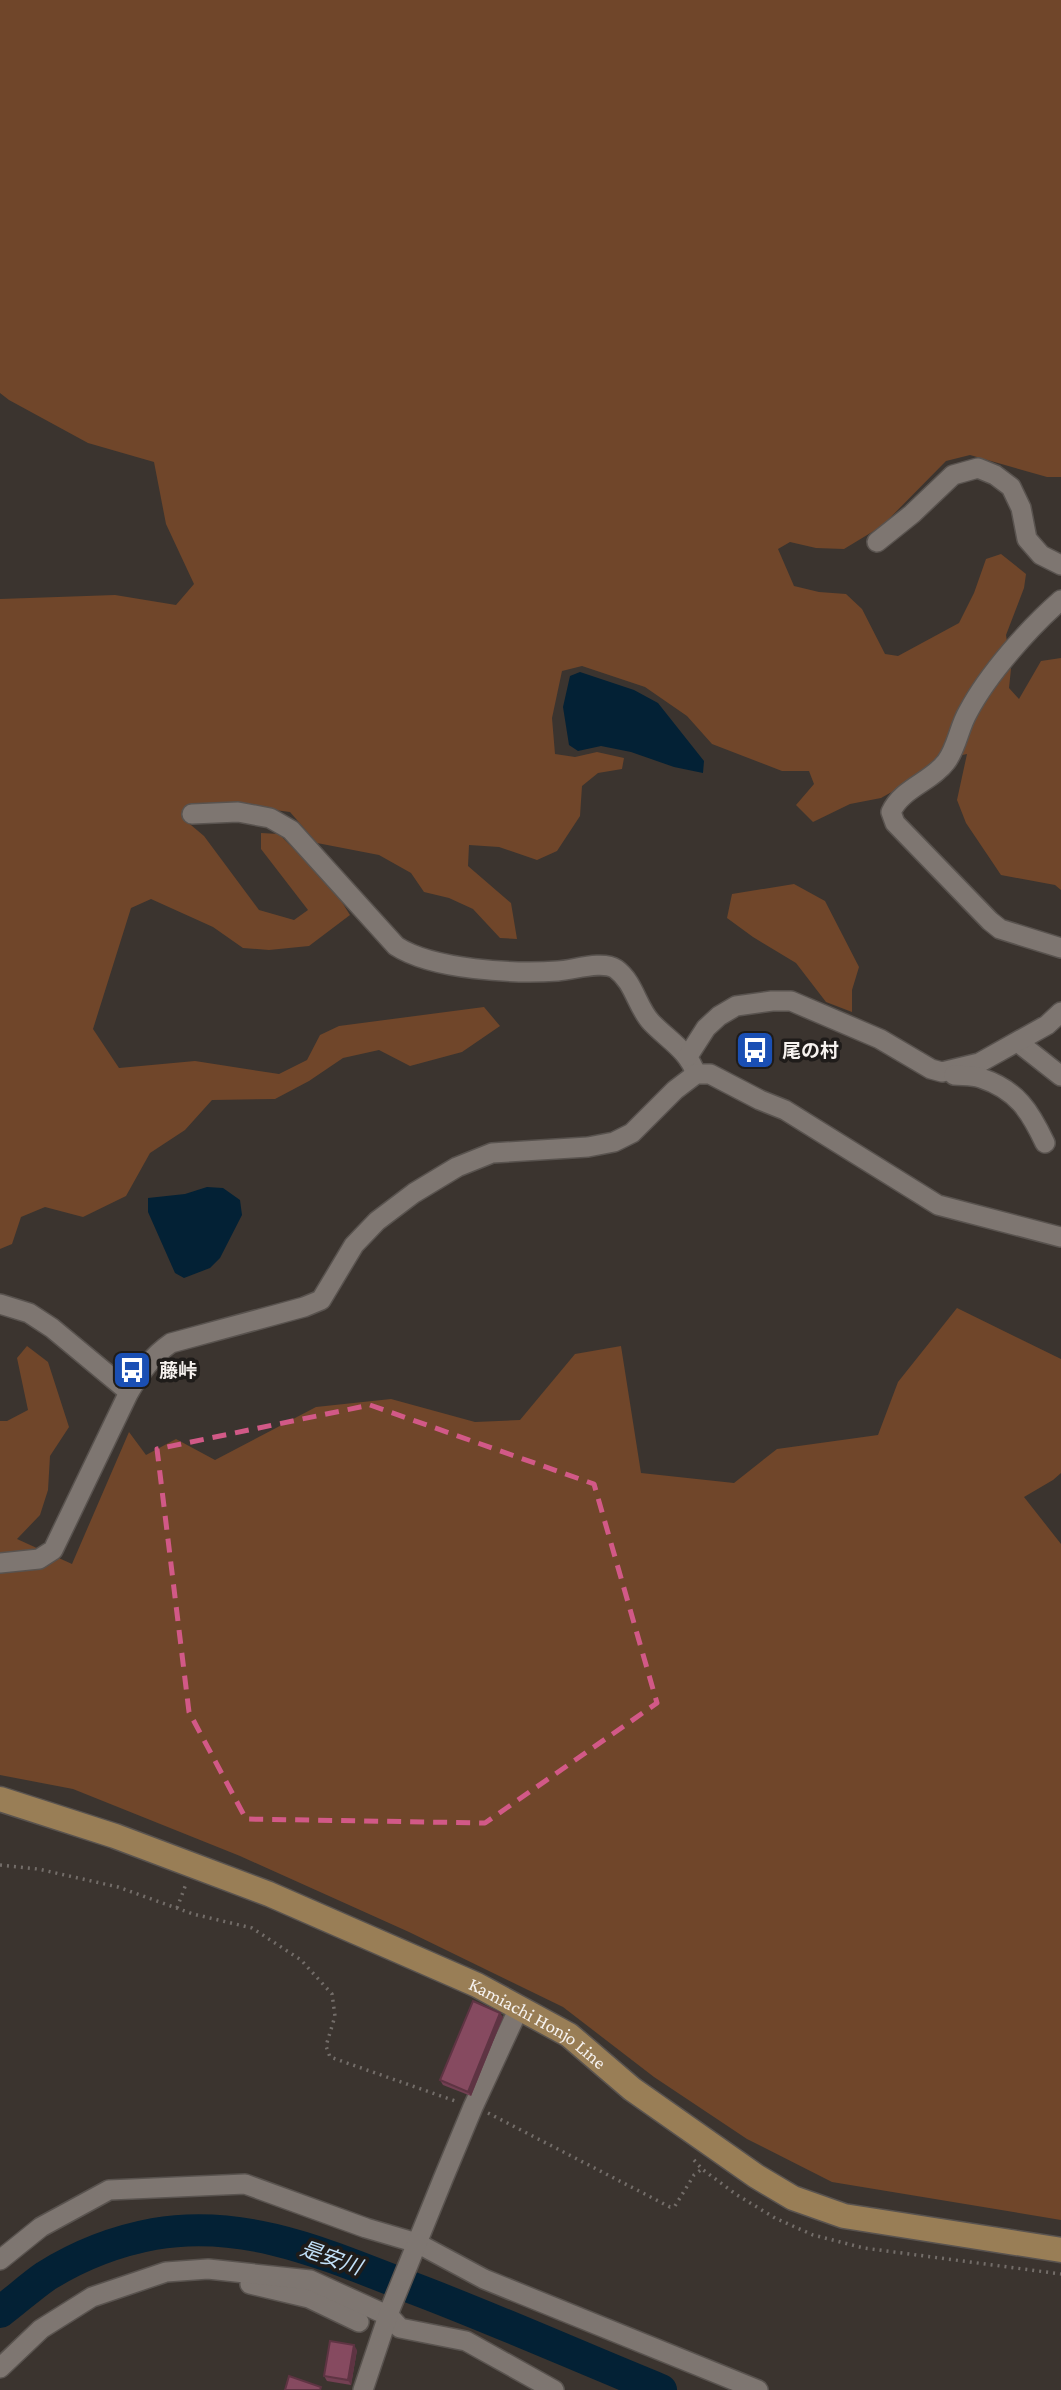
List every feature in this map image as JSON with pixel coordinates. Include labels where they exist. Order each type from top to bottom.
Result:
[{"type":"main road","name":"Kamiachi Honjo Line","points":[[0,1799],[115,1836],[269,1894],[431,1964],[519,2008],[569,2035],[632,2089],[756,2176],[793,2198],[844,2216],[1061,2250]]},
{"type":"street","points":[[877,542],[912,514],[953,475],[978,468],[995,475],[1011,487],[1021,508],[1027,539],[1041,555],[1061,565]]},
{"type":"street","points":[[1061,600],[1041,617],[976,698],[948,760],[937,772],[897,800],[891,812],[895,823],[990,921],[1000,929],[1061,948]]},
{"type":"street","points":[[192,814],[238,812],[270,818],[290,830],[396,946],[408,954],[456,967],[528,971],[613,967],[625,977],[649,1020],[688,1056],[696,1074]]},
{"type":"street","points":[[688,1056],[706,1028],[736,1006],[792,1001],[880,1039],[931,1069],[980,1077],[1014,1094],[1031,1113],[1045,1143]]},
{"type":"street","points":[[942,1072],[979,1063],[1019,1043],[1061,1012]]},
{"type":"street","points":[[1019,1043],[1061,1076]]},
{"type":"street","points":[[0,1563],[38,1559],[53,1550],[129,1392],[141,1371],[157,1352],[171,1343],[321,1300],[354,1245],[377,1221],[414,1193],[457,1167],[492,1153],[588,1147],[614,1142],[632,1133],[675,1090],[696,1074],[710,1074],[785,1110],[938,1205],[1061,1237]]},
{"type":"street","points":[[0,1304],[29,1313],[52,1328],[129,1392]]},
{"type":"street","points":[[363,2390],[415,2249],[473,2107],[519,2008]]},
{"type":"street","points":[[0,2260],[41,2227],[108,2190],[245,2184],[366,2228],[758,2390]]},
{"type":"street","points":[[0,2353],[36,2321],[92,2288],[163,2262],[196,2258],[216,2277],[309,2298],[359,2322]]},
{"type":"street","points":[[0,2368],[41,2329],[92,2297],[166,2272],[208,2269],[310,2280],[390,2312],[400,2328],[466,2341],[554,2390]]},
{"type":"path","points":[[0,1865],[38,1869],[118,1887],[193,1914],[253,1928],[301,1961],[332,1994],[335,2015],[326,2046],[330,2057],[498,2117],[670,2207],[675,2206],[694,2175],[702,2169]]},
{"type":"highlighted area","points":[[370,1405],[594,1484],[657,1703],[485,1823],[246,1819],[189,1712],[157,1449]]},
{"type":"shaded area","points":[[0,0],[1061,0],[1061,477],[1047,477],[970,455],[946,461],[882,526],[844,549],[816,548],[790,542],[778,549],[794,586],[819,592],[846,594],[862,609],[885,654],[898,656],[959,623],[974,593],[986,559],[1001,554],[1026,574],[1024,588],[1006,635],[1011,669],[1009,688],[1019,699],[1041,661],[1061,658],[1061,890],[1055,885],[1001,875],[966,823],[957,800],[967,754],[944,759],[881,798],[850,804],[813,822],[796,805],[814,784],[809,771],[782,771],[712,744],[687,716],[645,687],[582,666],[562,671],[552,718],[555,754],[575,757],[597,752],[624,758],[622,769],[598,773],[582,786],[580,816],[557,851],[537,860],[499,847],[469,845],[468,866],[511,903],[517,939],[500,938],[473,909],[449,898],[424,892],[411,873],[379,855],[317,843],[290,812],[244,806],[190,804],[185,820],[204,836],[259,910],[294,920],[308,910],[261,849],[261,833],[279,834],[335,891],[350,915],[309,946],[269,950],[243,948],[213,927],[151,899],[131,908],[93,1029],[119,1068],[195,1061],[279,1074],[307,1060],[320,1035],[339,1026],[484,1007],[500,1026],[462,1052],[410,1066],[379,1050],[343,1058],[309,1081],[275,1099],[212,1100],[185,1130],[150,1153],[126,1196],[83,1217],[45,1207],[21,1217],[12,1244],[0,1249],[0,599],[115,595],[176,605],[194,584],[166,524],[154,462],[88,443],[0,393]]},
{"type":"shaded area","points":[[794,884],[825,901],[859,967],[852,990],[852,1012],[826,1002],[796,963],[727,918],[732,894]]},
{"type":"shaded area","points":[[957,1308],[1061,1359],[1061,1473],[1024,1497],[1061,1544],[1061,2220],[832,2182],[747,2139],[654,2077],[563,2007],[409,1932],[240,1856],[73,1789],[0,1775],[0,1421],[7,1421],[28,1410],[17,1358],[27,1346],[48,1362],[69,1427],[50,1456],[48,1490],[40,1515],[17,1539],[72,1564],[129,1432],[146,1455],[176,1439],[215,1460],[316,1407],[391,1399],[475,1422],[520,1420],[575,1354],[621,1346],[641,1473],[734,1483],[777,1449],[878,1435],[898,1382]]},
{"type":"water","points":[[580,672],[634,690],[658,703],[704,761],[703,773],[674,767],[631,752],[601,746],[578,751],[569,745],[563,707],[570,676]]},
{"type":"water","points":[[207,1187],[223,1188],[240,1200],[242,1215],[220,1258],[210,1268],[184,1278],[175,1273],[148,1212],[148,1198],[185,1194]]},
{"type":"building","points":[[473,2001],[500,2013],[468,2092],[440,2080]]},
{"type":"building","points":[[330,2341],[354,2345],[348,2380],[324,2376]]},
{"type":"building","points":[[289,2376],[321,2387],[320,2390],[285,2390]]},
{"type":"waterway","name":"是安川","points":[[0,2312],[46,2276],[98,2250],[154,2234],[188,2230],[221,2231],[285,2242],[348,2263],[661,2390]]},
{"type":"place","name":"尾の村","points":[[755,1050]]},
{"type":"place","name":"藤峠","points":[[132,1370]]}]
